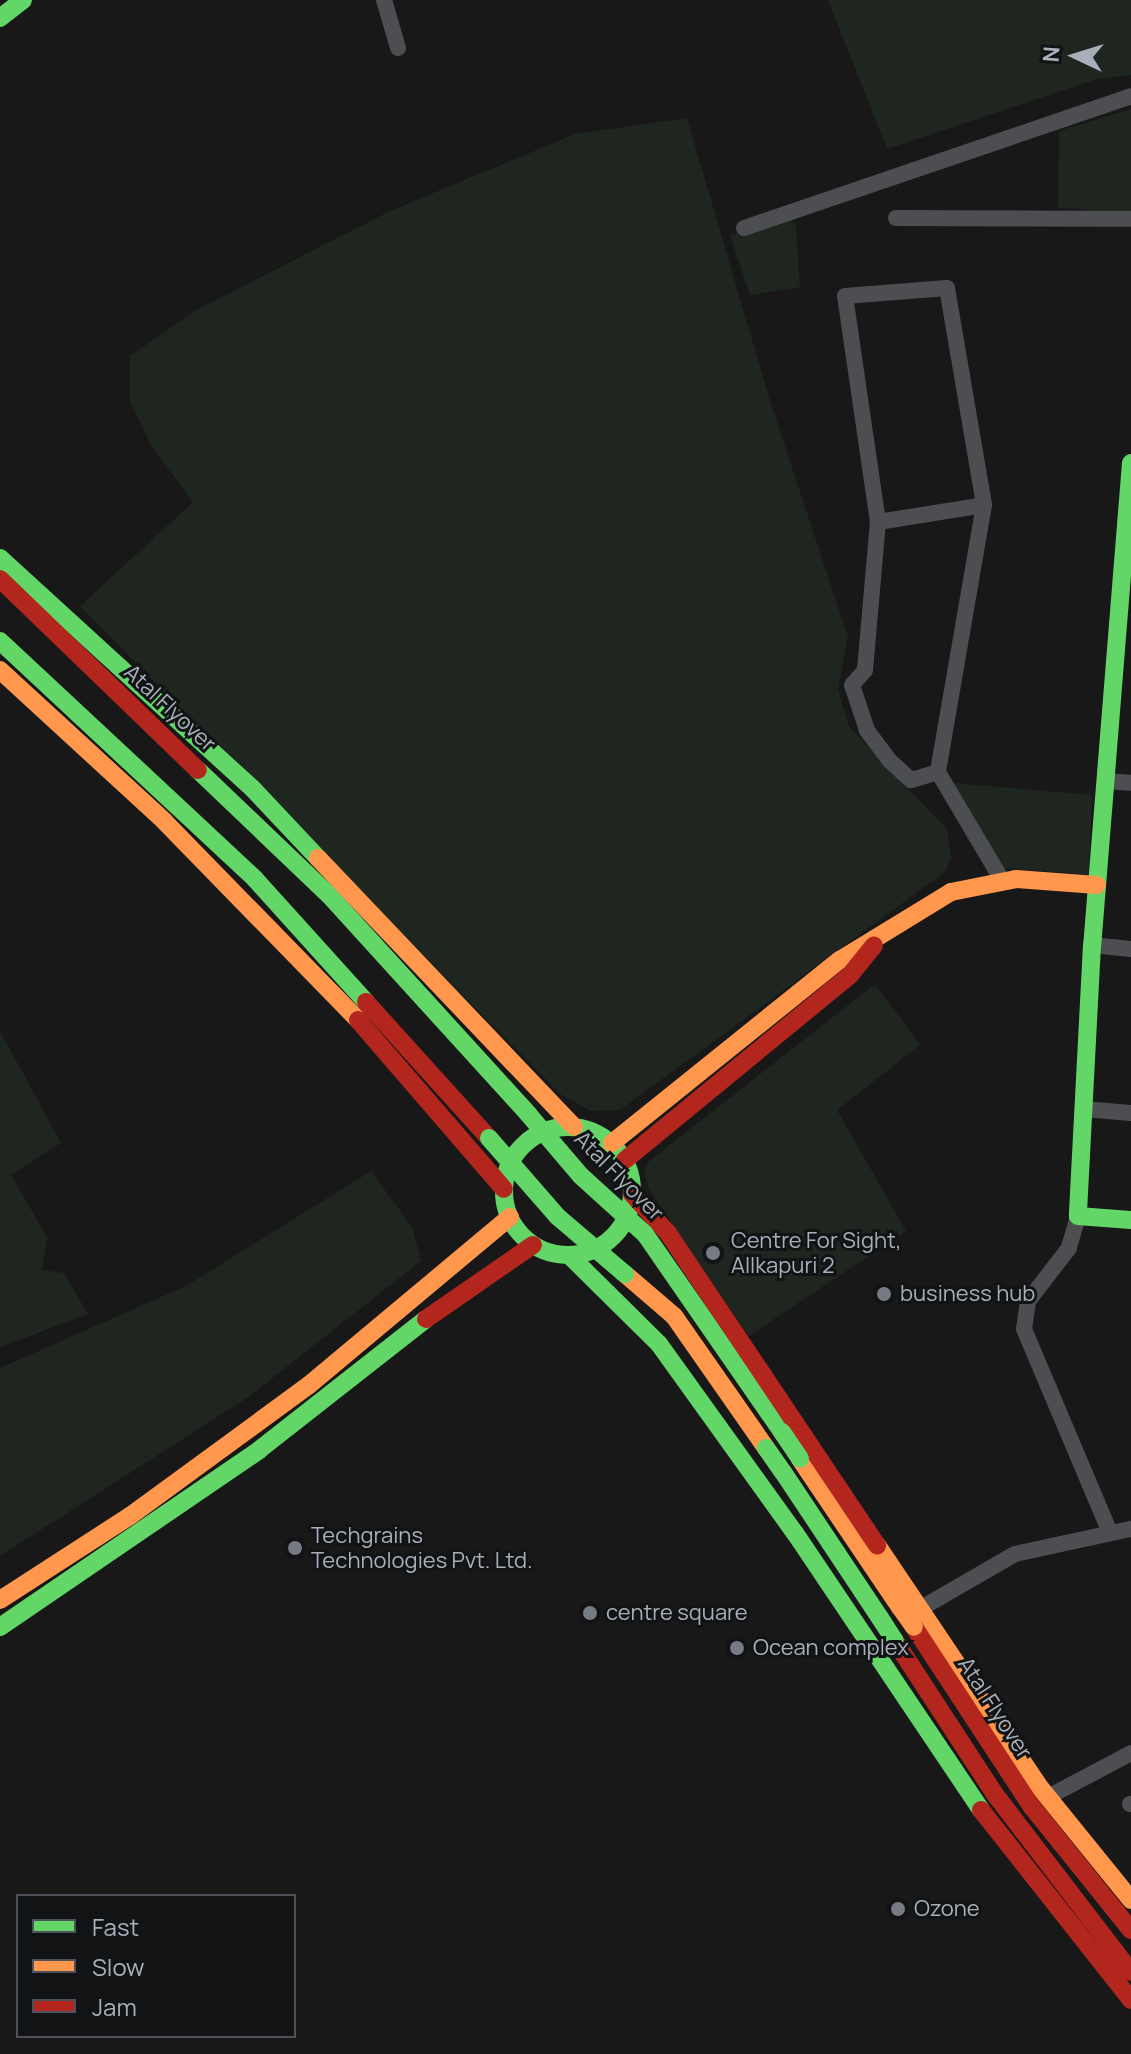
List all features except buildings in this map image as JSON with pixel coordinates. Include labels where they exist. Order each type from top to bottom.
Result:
[{"type":"main road","points":[[0,18],[23,0]]},
{"type":"main road","points":[[1131,463],[1125,609],[1105,781],[1092,945],[1078,1216],[1131,1220]]},
{"type":"main road","points":[[0,558],[252,788],[574,1127],[612,1143],[625,1160],[632,1194],[624,1224],[610,1241],[570,1256]]},
{"type":"main road","name":"Atal Flyover","points":[[5,584],[318,885],[581,1176],[645,1234],[1001,1763],[1131,1930]]},
{"type":"main road","points":[[0,641],[255,879],[558,1217],[674,1316],[994,1793],[1131,1972]]},
{"type":"main road","points":[[0,670],[259,916],[405,1069],[504,1189],[510,1217],[533,1245],[570,1256],[659,1344],[758,1480],[990,1823],[1131,2000]]},
{"type":"main road","points":[[612,1143],[840,960],[951,892],[1003,882],[1097,885]]},
{"type":"main road","points":[[625,1160],[850,975],[883,934]]},
{"type":"main road","points":[[504,1189],[513,1159],[534,1136],[574,1127]]},
{"type":"main road","points":[[632,1194],[668,1233],[1048,1797],[1123,1876],[1131,1900]]},
{"type":"main road","points":[[0,1600],[64,1559],[309,1385],[510,1217]]},
{"type":"main road","points":[[0,1627],[321,1403],[433,1313],[533,1245]]},
{"type":"main road","points":[[309,1385],[321,1403]]},
{"type":"main road","points":[[758,1480],[804,1431]]},
{"type":"main road","points":[[64,1559],[75,1576]]},
{"type":"street","points":[[384,0],[398,48]]},
{"type":"street","points":[[744,228],[1131,96]]},
{"type":"street","points":[[896,218],[1131,219]]},
{"type":"street","points":[[938,772],[911,780],[890,761],[867,730],[852,685],[865,670],[878,522],[845,296],[947,288],[984,505],[938,772],[1003,882]]},
{"type":"street","points":[[878,522],[984,505]]},
{"type":"street","points":[[1105,781],[1131,783]]},
{"type":"street","points":[[1092,945],[1131,949]]},
{"type":"street","points":[[1084,1109],[1131,1113]]},
{"type":"street","points":[[1078,1216],[1069,1248],[1028,1301],[1024,1329],[1110,1533]]},
{"type":"street","points":[[870,1643],[920,1608],[1015,1554],[1131,1529]]},
{"type":"street","points":[[1048,1797],[1131,1753]]},
{"type":"shaded area","points":[[828,0],[1131,0],[1131,75],[1097,79],[887,149]]},
{"type":"shaded area","points":[[1131,109],[1131,211],[1058,208],[1059,131]]},
{"type":"shaded area","points":[[687,118],[770,401],[848,637],[838,689],[849,727],[947,829],[951,857],[945,872],[620,1110],[591,1111],[561,1095],[80,606],[193,502],[153,449],[130,402],[130,356],[196,310],[388,212],[575,134]]},
{"type":"shaded area","points":[[790,218],[796,227],[800,287],[750,295],[730,235]]},
{"type":"shaded area","points":[[954,783],[1092,795],[1089,875],[1003,868]]},
{"type":"shaded area","points":[[875,984],[920,1045],[837,1110],[906,1231],[749,1336],[650,1191],[644,1174],[648,1162]]},
{"type":"shaded area","points":[[0,1031],[61,1143],[11,1175],[47,1237],[42,1270],[64,1273],[88,1314],[0,1347]]},
{"type":"shaded area","points":[[371,1171],[412,1227],[421,1261],[247,1398],[0,1556],[0,1368],[186,1286]]},
{"type":"traffic: fast","points":[[0,18],[23,0]]},
{"type":"traffic: fast","points":[[1131,463],[1092,945],[1078,1216],[1131,1220]]},
{"type":"traffic: fast","points":[[0,558],[252,788],[318,858]]},
{"type":"traffic: fast","points":[[0,641],[255,879],[366,1002]]},
{"type":"traffic: fast","points":[[198,770],[329,895],[529,1115]]},
{"type":"traffic: fast","points":[[529,1115],[581,1176],[645,1234]]},
{"type":"traffic: fast","points":[[568,1127],[593,1132],[613,1146],[627,1166],[632,1191],[627,1216],[613,1236],[593,1250],[568,1255],[543,1250],[523,1236],[509,1216],[504,1191],[509,1166],[523,1146],[543,1132],[568,1127]]},
{"type":"traffic: fast","points":[[489,1138],[558,1217],[625,1274]]},
{"type":"traffic: fast","points":[[645,1234],[782,1432]]},
{"type":"traffic: fast","points":[[570,1256],[659,1344],[795,1533],[981,1810]]},
{"type":"traffic: fast","points":[[0,1627],[259,1450],[426,1319]]},
{"type":"traffic: fast","points":[[782,1432],[800,1459]]},
{"type":"traffic: fast","points":[[766,1448],[783,1472]]},
{"type":"traffic: fast","points":[[783,1472],[880,1618]]},
{"type":"traffic: fast","points":[[880,1618],[895,1641]]},
{"type":"traffic: slow","points":[[0,670],[164,821],[358,1020]]},
{"type":"traffic: slow","points":[[318,858],[574,1127]]},
{"type":"traffic: slow","points":[[612,1143],[840,960],[951,892],[1016,879],[1097,885]]},
{"type":"traffic: slow","points":[[0,1600],[130,1516],[309,1385],[510,1217]]},
{"type":"traffic: slow","points":[[625,1274],[674,1316],[766,1448]]},
{"type":"traffic: slow","points":[[800,1459],[900,1607]]},
{"type":"traffic: slow","points":[[877,1545],[1038,1785],[1131,1900]]},
{"type":"traffic: slow","points":[[900,1607],[914,1627]]},
{"type":"traffic: jam","points":[[0,579],[198,770]]},
{"type":"traffic: jam","points":[[625,1160],[850,975],[874,945]]},
{"type":"traffic: jam","points":[[366,1002],[489,1138]]},
{"type":"traffic: jam","points":[[358,1020],[504,1189]]},
{"type":"traffic: jam","points":[[632,1194],[668,1233],[877,1545]]},
{"type":"traffic: jam","points":[[426,1319],[533,1245]]},
{"type":"traffic: jam","points":[[914,1627],[1032,1807],[1131,1930]]},
{"type":"traffic: jam","points":[[895,1641],[994,1793],[1131,1972]]},
{"type":"traffic: jam","points":[[981,1810],[1131,2000]]},
{"type":"place","name":"Centre For Sight, Allkapuri 2","points":[[713,1253]]},
{"type":"place","name":"business hub","points":[[884,1294]]},
{"type":"place","name":"Techgrains Technologies Pvt. Ltd.","points":[[295,1548]]},
{"type":"place","name":"centre square","points":[[590,1613]]},
{"type":"place","name":"Ocean complex","points":[[737,1648]]},
{"type":"place","name":"Ozone","points":[[898,1909]]}]
